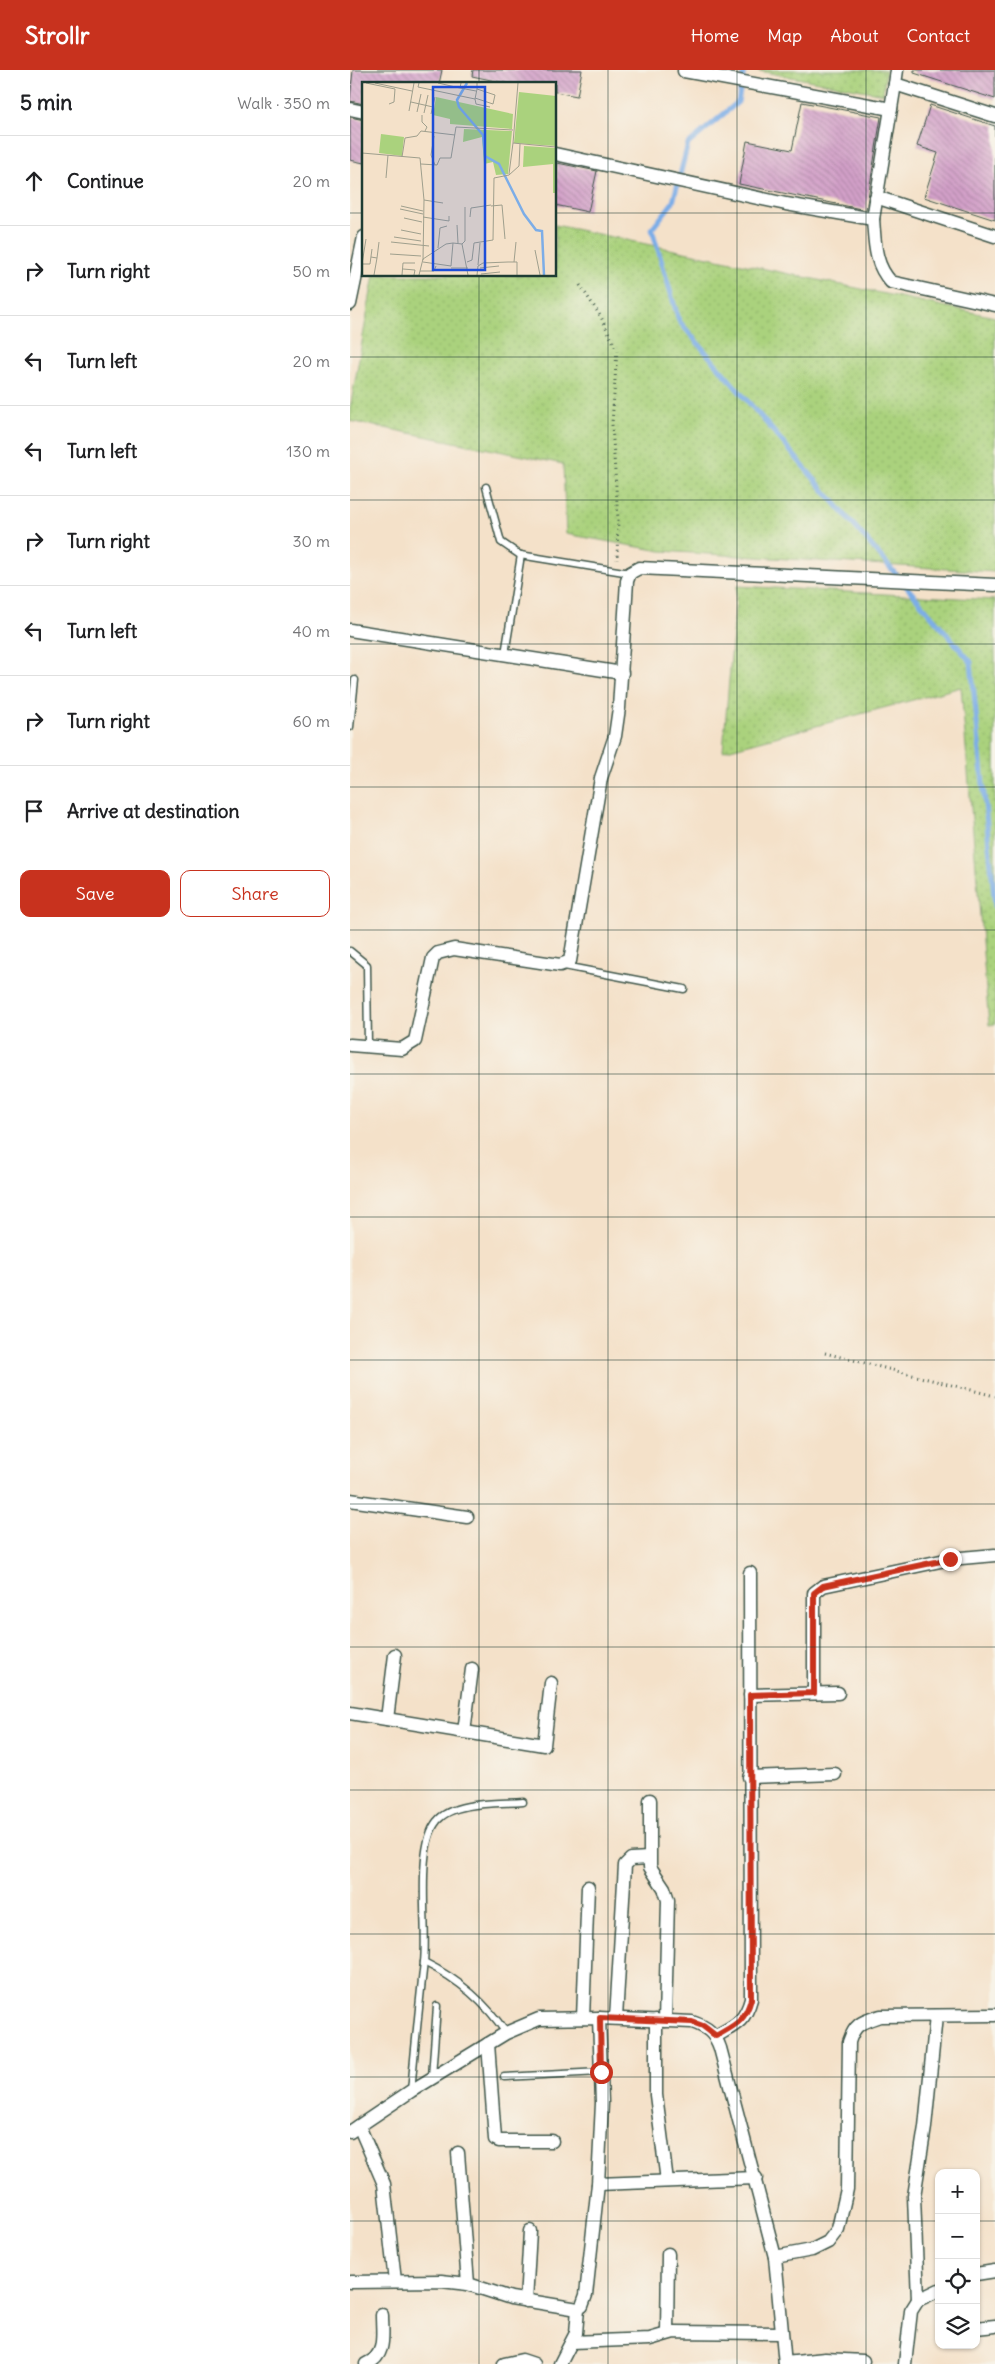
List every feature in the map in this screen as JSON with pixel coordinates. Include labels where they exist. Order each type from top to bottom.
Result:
[{"type":"street","points":[[682,70],[891,109]]},
{"type":"street","points":[[897,70],[873,219],[877,261],[882,272],[891,282],[995,305]]},
{"type":"street","points":[[895,84],[995,116]]},
{"type":"street","points":[[556,154],[786,204],[873,219]]},
{"type":"street","points":[[876,197],[995,236]]},
{"type":"street","points":[[350,304],[362,247]]},
{"type":"street","points":[[350,1045],[402,1049],[415,1041],[433,958],[438,953],[454,949],[560,966],[566,964],[572,958],[601,778],[615,736],[622,672],[627,581],[630,573],[639,568],[995,585]]},
{"type":"street","points":[[350,630],[622,672]]},
{"type":"street","points":[[350,1500],[467,1517]]},
{"type":"street","points":[[814,1693],[814,1593],[823,1586],[950,1559],[995,1555]]},
{"type":"street","points":[[716,2036],[742,2021],[751,1999],[750,1573]]},
{"type":"street","points":[[387,1719],[395,1655]]},
{"type":"street","points":[[464,1732],[472,1669]]},
{"type":"street","points":[[350,1713],[544,1745],[551,1683]]},
{"type":"street","points":[[750,1695],[838,1693]]},
{"type":"street","points":[[749,1777],[835,1774]]},
{"type":"street","points":[[650,1800],[650,1867],[664,1888],[668,1900],[656,2095],[667,2181]]},
{"type":"street","points":[[616,2018],[625,1865],[631,1859],[649,1858]]},
{"type":"street","points":[[583,2018],[588,1887]]},
{"type":"street","points":[[775,2257],[812,2250],[828,2242],[838,2229],[847,2190],[849,2042],[853,2030],[862,2022],[880,2016],[995,2015]]},
{"type":"street","points":[[918,2300],[914,2196],[925,2127],[936,2016]]},
{"type":"street","points":[[560,2364],[576,2333],[578,2309],[586,2295],[598,2184],[602,2103],[600,2018]]},
{"type":"street","points":[[395,2282],[384,2184],[354,2129],[411,2091],[506,2033],[539,2019],[616,2018],[692,2022],[703,2026],[716,2036],[756,2178],[775,2257],[785,2364],[825,2359],[863,2361]]},
{"type":"street","points":[[488,2044],[495,2139],[499,2141],[552,2141]]},
{"type":"street","points":[[458,2153],[468,2284]]},
{"type":"street","points":[[598,2184],[756,2178]]},
{"type":"street","points":[[526,2301],[530,2231]]},
{"type":"street","points":[[667,2333],[668,2254]]},
{"type":"street","points":[[980,2273],[995,2271]]},
{"type":"street","points":[[350,2282],[424,2280],[468,2284],[484,2291],[526,2301],[578,2309]]},
{"type":"street","points":[[905,2364],[911,2310],[918,2300],[935,2292]]},
{"type":"street","points":[[366,2364],[372,2362],[380,2353],[383,2344],[382,2315]]},
{"type":"street","points":[[980,2328],[995,2326]]},
{"type":"street","points":[[572,2342],[650,2339],[667,2333],[782,2333]]},
{"type":"street","points":[[504,2364],[522,2360],[534,2364]]},
{"type":"lane","points":[[486,487],[501,542],[521,555],[630,573]]},
{"type":"lane","points":[[505,654],[521,555]]},
{"type":"lane","points":[[350,727],[355,680]]},
{"type":"lane","points":[[350,951],[367,965],[368,1046]]},
{"type":"lane","points":[[560,966],[684,989]]},
{"type":"lane","points":[[411,2091],[424,1962],[426,1847],[430,1832],[437,1821],[447,1812],[458,1808],[523,1802]]},
{"type":"lane","points":[[424,1962],[445,1973],[486,2005],[506,2033]]},
{"type":"lane","points":[[432,2078],[437,2006]]},
{"type":"lane","points":[[504,2077],[601,2072]]},
{"type":"path","points":[[580,285],[601,317],[617,350],[612,424],[618,519],[617,570]]},
{"type":"path","points":[[825,1353],[995,1396]]},
{"type":"green space","points":[[754,70],[886,70],[883,94]]},
{"type":"green space","points":[[556,225],[995,317],[995,572],[661,551],[566,534],[563,464],[350,421],[350,409],[374,276],[556,276]]},
{"type":"green space","points":[[737,586],[995,600],[995,1024],[989,1025],[961,687],[723,751]]},
{"type":"building","points":[[353,70],[442,70],[439,82],[362,82],[362,104],[350,101]]},
{"type":"building","points":[[473,70],[582,70],[577,96],[556,92],[556,82],[500,82],[472,76]]},
{"type":"building","points":[[914,70],[995,70],[995,99],[914,73]]},
{"type":"building","points":[[802,102],[881,117],[866,210],[739,184],[747,141],[792,150]]},
{"type":"building","points":[[930,105],[995,126],[995,220],[924,197],[938,153],[917,146]]},
{"type":"building","points":[[350,117],[362,120],[362,163],[350,160]]},
{"type":"building","points":[[557,163],[597,171],[588,212],[556,205]]},
{"type":"waterway","points":[[744,70],[738,102],[688,144],[673,202],[652,229],[679,321],[971,662],[995,906]]},
{"type":"route","points":[[601,2072],[600,2018],[692,2022],[703,2026],[716,2036],[742,2021],[748,2010],[751,1999],[750,1695],[814,1693],[814,1593],[823,1586],[950,1559]]}]
